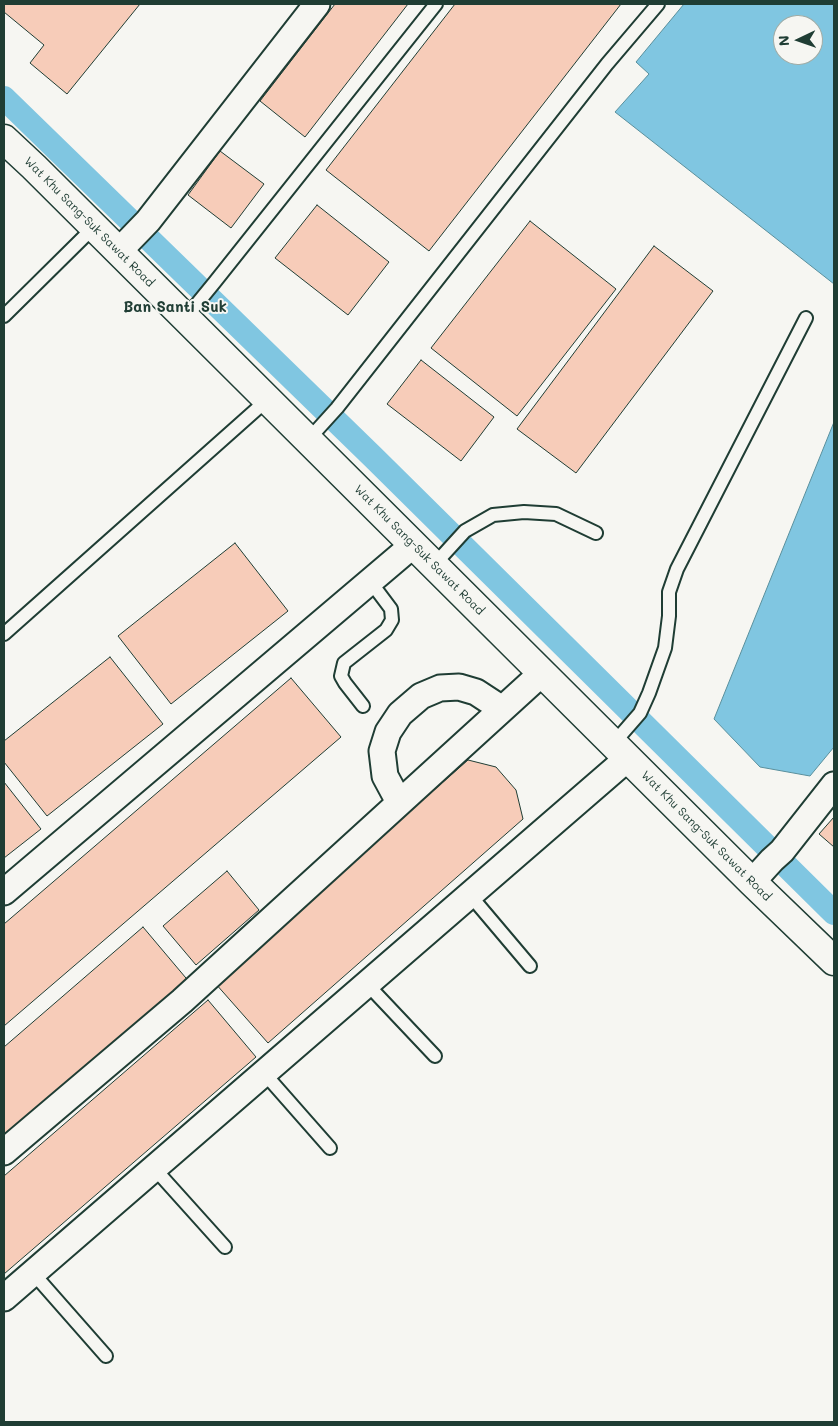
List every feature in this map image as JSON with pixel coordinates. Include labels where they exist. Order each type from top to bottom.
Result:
[{"type":"street","points":[[133,236],[317,4]]},
{"type":"street","name":"Wat Khu Sang-Suk Sawat Road","points":[[4,139],[94,226],[133,236],[190,310],[268,400],[314,434],[414,545],[440,558],[542,673],[623,744],[752,882],[834,961]]},
{"type":"street","points":[[4,892],[414,545]]},
{"type":"street","points":[[4,1152],[182,1001],[542,673]]},
{"type":"street","points":[[399,802],[385,776],[382,751],[388,732],[400,714],[421,696],[440,688],[459,687],[476,692],[502,709]]},
{"type":"street","points":[[4,1298],[470,895],[623,744]]},
{"type":"street","points":[[752,882],[834,786]]},
{"type":"lane","points":[[190,310],[214,284],[436,4]]},
{"type":"lane","points":[[314,434],[338,408],[607,64],[658,4]]},
{"type":"lane","points":[[4,316],[94,226]]},
{"type":"lane","points":[[623,744],[649,694],[665,648],[669,616],[669,592],[677,569],[806,318]]},
{"type":"lane","points":[[4,634],[268,400]]},
{"type":"lane","points":[[440,558],[466,531],[493,515],[524,512],[556,514],[596,533]]},
{"type":"lane","points":[[363,706],[341,676],[344,663],[386,630],[392,620],[391,609],[370,581]]},
{"type":"lane","points":[[470,895],[530,966]]},
{"type":"lane","points":[[367,984],[435,1056]]},
{"type":"lane","points":[[264,1073],[330,1148]]},
{"type":"lane","points":[[154,1168],[225,1247]]},
{"type":"lane","points":[[33,1273],[106,1356]]},
{"type":"water","points":[[684,4],[834,4],[834,284],[615,112],[649,74],[636,62]]},
{"type":"water","points":[[834,422],[834,747],[810,776],[760,767],[714,719]]},
{"type":"building","points":[[4,4],[140,4],[67,94],[30,63],[44,45],[4,12]]},
{"type":"building","points":[[335,4],[408,4],[305,137],[260,101]]},
{"type":"building","points":[[455,4],[621,4],[429,251],[326,170]]},
{"type":"building","points":[[220,151],[264,184],[231,228],[188,195]]},
{"type":"building","points":[[317,205],[389,262],[348,315],[275,258]]},
{"type":"building","points":[[530,221],[616,289],[517,416],[431,348]]},
{"type":"building","points":[[654,246],[713,291],[576,473],[517,429]]},
{"type":"building","points":[[421,360],[494,417],[461,461],[387,404]]},
{"type":"building","points":[[235,543],[288,611],[171,704],[118,636]]},
{"type":"building","points":[[110,657],[163,724],[47,816],[4,762],[4,741]]},
{"type":"building","points":[[291,678],[341,737],[4,1026],[4,924]]},
{"type":"building","points":[[468,760],[496,767],[516,790],[523,819],[268,1043],[215,983]]},
{"type":"building","points":[[4,782],[41,829],[4,858]]},
{"type":"building","points":[[834,817],[834,847],[819,834]]},
{"type":"building","points":[[227,871],[259,910],[196,965],[163,926]]},
{"type":"building","points":[[143,927],[191,984],[4,1145],[4,1047]]},
{"type":"building","points":[[208,1000],[256,1057],[4,1274],[4,1176]]},
{"type":"waterway","points":[[4,98],[373,457],[834,913]]},
{"type":"district","name":"Ban Santi Suk","points":[[175,307]]}]
